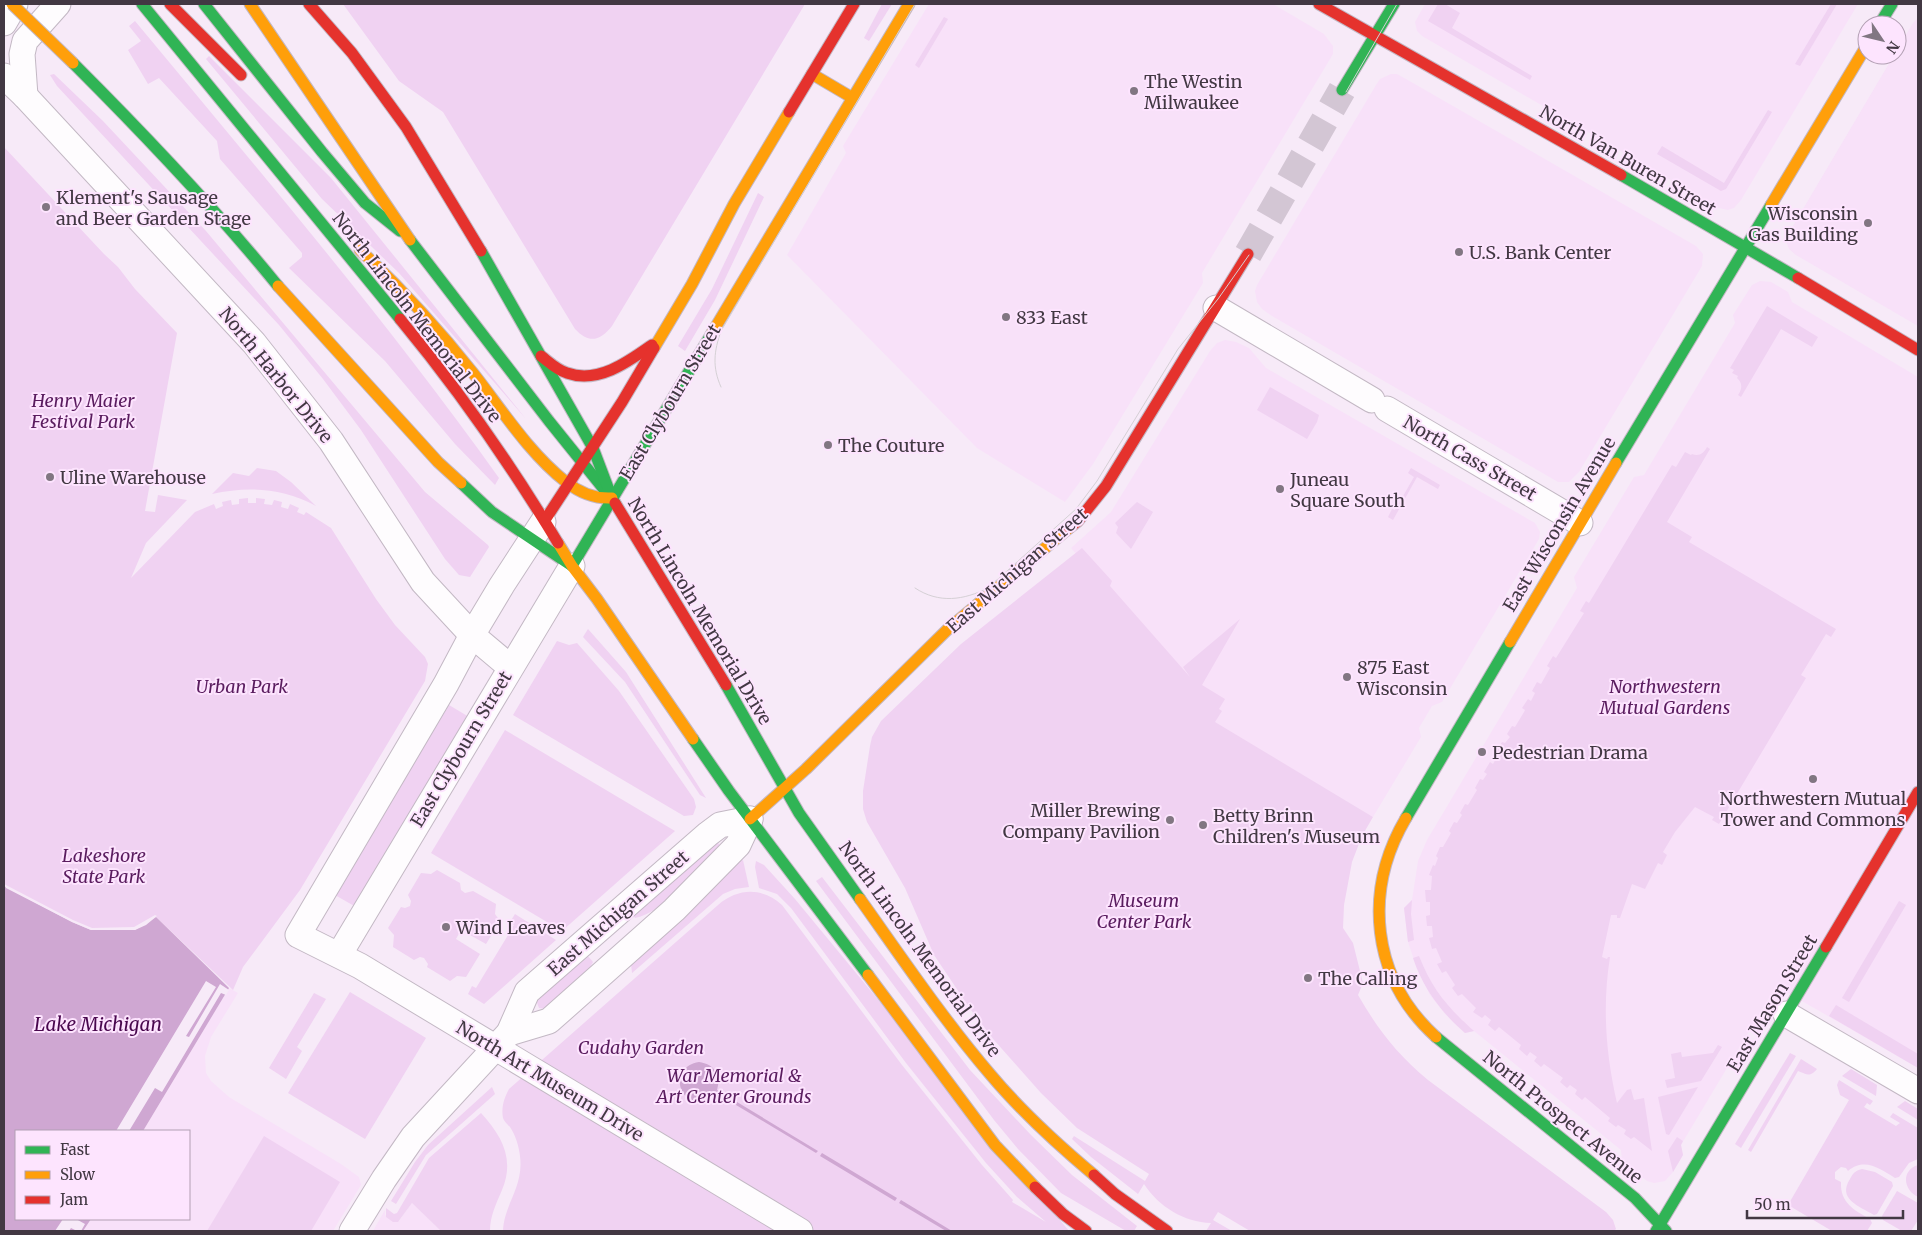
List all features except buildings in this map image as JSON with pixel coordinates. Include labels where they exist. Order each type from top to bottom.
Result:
[{"type":"main road","points":[[13,4],[174,166],[251,253],[280,289],[438,462],[492,512],[538,530],[572,566]]},
{"type":"main road","name":"North Lincoln Memorial Drive","points":[[142,4],[426,350],[522,483],[538,530],[572,566],[597,599],[750,819],[811,897],[995,1145],[1044,1196],[1086,1231]]},
{"type":"main road","points":[[170,4],[246,80]]},
{"type":"main road","name":"North Lincoln Memorial Drive","points":[[204,4],[365,203],[410,240],[612,498],[717,670],[784,789],[805,822],[927,993],[990,1074],[1053,1140],[1115,1194],[1167,1231]]},
{"type":"main road","points":[[250,4],[410,240]]},
{"type":"main road","points":[[309,4],[352,52],[406,127],[490,268],[593,448],[612,498],[602,499],[590,496],[569,484],[546,465],[481,383],[392,280],[357,247],[326,228]]},
{"type":"main road","points":[[538,530],[593,448],[692,284],[734,204],[854,4]]},
{"type":"main road","name":"East Clybourn Street","points":[[572,566],[851,97],[909,4]]},
{"type":"main road","name":"North Van Buren Street","points":[[1319,4],[1533,125],[1713,230],[1745,246],[1918,350]]},
{"type":"main road","points":[[1342,90],[1394,4]]},
{"type":"main road","points":[[1885,15],[1892,4]]},
{"type":"main road","name":"East Wisconsin Avenue","points":[[1434,1035],[1415,1015],[1391,975],[1384,956],[1379,909],[1384,869],[1390,849],[1404,822],[1580,523],[1857,61]]},
{"type":"main road","points":[[812,74],[851,97]]},
{"type":"main road","points":[[266,101],[322,152]]},
{"type":"main road","name":"East Michigan Street","points":[[750,819],[806,769],[948,629],[1078,521],[1088,510],[1106,486],[1248,254]]},
{"type":"main road","points":[[541,356],[566,373],[577,376],[592,376],[624,365],[657,342]]},
{"type":"main road","name":"East Mason Street","points":[[1661,1229],[1918,792]]},
{"type":"main road","name":"North Prospect Avenue","points":[[1434,1035],[1635,1198],[1661,1229]]},
{"type":"street","points":[[4,24],[13,4]]},
{"type":"street","points":[[25,96],[22,54],[25,41],[58,4]]},
{"type":"street","name":"North Harbor Drive","points":[[4,76],[25,96],[254,343],[331,441],[423,582],[472,635],[510,668]]},
{"type":"street","name":"North Cass Street","points":[[1216,308],[1580,523]]},
{"type":"street","points":[[472,635],[538,530]]},
{"type":"street","name":"East Clybourn Street","points":[[339,955],[572,566]]},
{"type":"street","name":"North Art Museum Drive","points":[[472,635],[446,684],[298,934],[502,1041],[800,1231]]},
{"type":"street","name":"East Michigan Street","points":[[352,1231],[413,1137],[502,1041],[527,992],[714,829],[720,825],[750,819]]},
{"type":"street","name":"East Michigan Street","points":[[502,1041],[549,1020],[674,910],[738,845],[750,819]]},
{"type":"street","points":[[607,922],[630,949]]},
{"type":"street","points":[[1786,1014],[1918,1091]]},
{"type":"shaded area","points":[[929,4],[1273,4],[1324,34],[1333,46],[1333,54],[1202,273],[1203,283],[1093,464],[1065,502],[977,448],[787,255],[846,153],[843,146]]},
{"type":"shaded area","points":[[1425,4],[1858,4],[1741,200],[1734,208],[1728,210],[1719,208],[1422,36],[1417,31],[1415,22]]},
{"type":"shaded area","points":[[1918,18],[1918,326],[1796,255],[1789,249],[1786,241],[1790,231],[1888,65],[1907,65],[1907,33]]},
{"type":"shaded area","name":"U.S. Bank Center","points":[[1391,74],[1397,74],[1406,79],[1696,246],[1703,254],[1702,266],[1579,472],[1569,482],[1558,482],[1272,316],[1262,309],[1257,302],[1255,291],[1257,285],[1376,85],[1380,79]]},
{"type":"shaded area","points":[[1760,281],[1771,282],[1788,292],[1792,302],[1918,377],[1918,1068],[1776,986],[1681,1145],[1683,1155],[1673,1172],[1665,1181],[1654,1183],[1647,1181],[1622,1161],[1621,1150],[1474,1031],[1465,1033],[1446,1015],[1430,995],[1417,969],[1408,942],[1404,908],[1412,900],[1418,861],[1427,840],[1577,588],[1574,577],[1634,477],[1644,475],[1735,323],[1733,315],[1752,285]]},
{"type":"shaded area","points":[[1225,340],[1236,342],[1249,348],[1266,368],[1535,523],[1540,532],[1539,539],[1442,702],[1432,706],[1419,728],[1421,737],[1373,817],[1214,722],[1218,716],[1071,548],[1111,512],[1210,351],[1217,343]]},
{"type":"shaded area","points":[[229,988],[238,993],[211,1037],[205,1056],[206,1073],[211,1081],[229,1097],[341,1164],[359,1177],[361,1185],[333,1231],[83,1231],[90,1220],[190,1220],[190,1130],[144,1130]]},
{"type":"shaded area","points":[[412,1203],[441,1231],[373,1231],[385,1210],[385,1215],[399,1221]]},
{"type":"green space","points":[[343,4],[805,4],[612,326],[603,335],[590,339],[575,329],[443,112],[399,81]]},
{"type":"green space","points":[[882,4],[892,4],[869,41],[864,38]]},
{"type":"green space","points":[[1438,4],[1445,4],[1460,13],[1452,28],[1532,76],[1530,80],[1428,21]]},
{"type":"green space","points":[[1831,4],[1837,4],[1800,66],[1795,64]]},
{"type":"green space","points":[[944,17],[948,19],[919,68],[915,65]]},
{"type":"green space","points":[[135,21],[321,246],[412,361],[499,478],[495,485],[455,444],[385,361],[289,268],[302,257],[302,253],[220,159],[217,141],[159,78],[148,84],[128,50],[141,41],[129,26]]},
{"type":"green space","points":[[209,56],[331,178],[526,419],[399,273],[322,199],[206,59]]},
{"type":"green space","points":[[54,74],[103,121],[206,231],[425,492],[488,545],[489,547],[470,577],[459,575],[445,559],[361,430],[279,325],[57,86],[50,75]]},
{"type":"green space","points":[[1768,110],[1772,112],[1726,189],[1721,191],[1657,154],[1662,146],[1724,183]]},
{"type":"green space","points":[[4,147],[118,267],[135,289],[177,333],[145,511],[155,512],[158,495],[187,500],[146,543],[131,578],[195,512],[214,504],[216,509],[223,506],[222,502],[231,500],[232,505],[239,504],[239,499],[248,498],[248,503],[256,503],[256,498],[265,499],[264,504],[272,505],[274,500],[282,502],[281,507],[288,509],[290,504],[299,508],[297,512],[304,515],[306,512],[331,528],[376,599],[395,625],[425,657],[428,664],[425,681],[300,890],[243,967],[233,990],[156,917],[135,930],[91,930],[4,886]]},
{"type":"green space","points":[[758,193],[764,197],[715,300],[685,351],[678,346],[712,289]]},
{"type":"green space","points":[[1767,306],[1818,337],[1812,347],[1781,329],[1741,397],[1738,395],[1741,384],[1737,378],[1738,376],[1732,373],[1734,370],[1730,368]]},
{"type":"green space","points":[[1270,387],[1319,415],[1307,439],[1257,410]]},
{"type":"green space","name":"Northwestern Mutual Gardens","points":[[1707,447],[1710,449],[1667,522],[1692,537],[1689,542],[1836,629],[1831,637],[1826,634],[1801,675],[1806,678],[1719,824],[1712,820],[1714,817],[1695,807],[1675,832],[1663,852],[1667,855],[1662,865],[1658,863],[1645,889],[1632,884],[1620,918],[1617,918],[1617,915],[1611,915],[1602,957],[1607,959],[1610,957],[1606,994],[1606,1031],[1613,1085],[1617,1103],[1627,1090],[1631,1089],[1634,1100],[1644,1098],[1652,1151],[1634,1137],[1631,1139],[1624,1134],[1626,1130],[1618,1125],[1616,1127],[1608,1121],[1610,1118],[1585,1097],[1582,1100],[1575,1094],[1577,1090],[1570,1085],[1567,1088],[1560,1082],[1563,1078],[1544,1064],[1541,1067],[1534,1061],[1537,1057],[1530,1052],[1527,1056],[1519,1049],[1521,1045],[1499,1027],[1495,1031],[1488,1025],[1491,1020],[1485,1015],[1482,1018],[1473,1012],[1476,1008],[1462,994],[1458,996],[1452,988],[1455,985],[1446,971],[1442,973],[1437,964],[1442,962],[1436,948],[1432,949],[1429,938],[1433,937],[1432,926],[1427,926],[1426,916],[1430,915],[1430,902],[1426,902],[1425,890],[1431,890],[1432,876],[1429,875],[1433,865],[1435,866],[1438,858],[1436,856],[1440,847],[1443,847],[1451,833],[1449,831],[1454,822],[1457,823],[1462,815],[1460,813],[1465,804],[1468,805],[1477,790],[1475,788],[1480,779],[1483,780],[1487,774],[1484,772],[1490,762],[1493,764],[1502,742],[1505,743],[1510,737],[1507,734],[1512,726],[1515,727],[1525,710],[1522,708],[1528,699],[1531,701],[1535,693],[1532,691],[1537,682],[1541,684],[1550,668],[1547,666],[1553,656],[1556,658],[1584,613],[1580,611],[1586,601],[1589,603],[1672,465],[1676,467],[1685,452],[1691,455],[1699,455]]},
{"type":"green space","points":[[257,468],[276,471],[291,482],[316,506],[291,495],[265,490],[239,490],[212,494],[233,473],[249,476]]},
{"type":"green space","points":[[1411,468],[1440,485],[1438,489],[1417,477],[1393,520],[1388,517],[1392,509],[1395,510],[1414,477],[1408,473]]},
{"type":"green space","points":[[1137,502],[1153,512],[1131,549],[1116,533],[1118,527],[1115,523]]},
{"type":"green space","name":"Museum Center Park","points":[[1082,548],[1112,581],[1110,586],[1190,677],[1183,667],[1240,619],[1202,685],[1225,699],[1219,709],[1222,711],[1215,722],[1373,817],[1362,836],[1352,862],[1344,905],[1343,928],[1353,943],[1363,983],[1358,995],[1381,1031],[1417,1070],[1606,1212],[1613,1220],[1616,1229],[1614,1231],[1250,1231],[1218,1212],[1213,1220],[1232,1231],[1206,1231],[1211,1223],[1191,1220],[1173,1212],[1157,1200],[1144,1184],[1138,1194],[1091,1157],[1072,1139],[1074,1136],[1145,1181],[1149,1174],[1077,1128],[1041,1093],[994,1040],[934,955],[905,888],[867,822],[863,809],[863,791],[870,746],[872,737],[881,721],[961,644]]},
{"type":"green space","points":[[588,629],[626,672],[706,798],[700,795],[625,682],[583,637]]},
{"type":"green space","points":[[557,641],[569,645],[577,643],[619,691],[694,799],[696,807],[693,815],[684,816],[513,715]]},
{"type":"green space","points":[[449,705],[469,717],[356,907],[335,895]]},
{"type":"green space","points":[[505,730],[675,831],[562,931],[431,853]]},
{"type":"green space","points":[[716,841],[720,845],[681,888],[658,907],[647,914],[635,918],[633,915]]},
{"type":"green space","points":[[743,860],[749,887],[735,889],[723,894],[632,973],[631,964],[659,940],[734,864]]},
{"type":"green space","name":"War Memorial & Art Center Grounds","points":[[756,861],[764,865],[795,899],[1069,1231],[503,1231],[504,1221],[517,1186],[520,1167],[520,1153],[517,1142],[512,1130],[503,1118],[502,1111],[509,1089],[718,905],[734,895],[750,892],[766,895],[782,905],[902,1065],[982,1165],[1013,1200],[1012,1202],[1046,1222],[1017,1197],[986,1163],[906,1063],[791,908],[777,894],[759,888],[755,867]]},
{"type":"green space","points":[[437,870],[460,883],[461,890],[465,893],[473,891],[496,904],[495,914],[500,921],[486,944],[461,930],[456,939],[480,954],[466,977],[457,976],[450,981],[427,967],[428,964],[424,958],[420,957],[414,960],[393,947],[394,935],[388,928],[401,907],[410,906],[411,901],[408,895],[421,873],[431,874]]},
{"type":"green space","points":[[822,877],[970,1070],[1031,1135],[1072,1175],[1137,1226],[1134,1231],[1126,1231],[1061,1193],[1018,1149],[994,1120],[816,881]]},
{"type":"green space","points":[[1412,900],[1411,914],[1414,940],[1408,942],[1404,908]]},
{"type":"green space","points":[[1899,901],[1906,905],[1849,1002],[1842,998]]},
{"type":"green space","points":[[515,914],[556,940],[484,1004],[468,994],[472,986],[476,988],[514,925],[510,922]]},
{"type":"green space","points":[[587,955],[593,962],[589,969],[545,1009],[539,1008],[536,1000]]},
{"type":"green space","points":[[1419,956],[1429,978],[1441,997],[1474,1031],[1465,1033],[1448,1017],[1434,999],[1422,979],[1413,958]]},
{"type":"green space","points":[[350,992],[426,1038],[365,1139],[288,1093]]},
{"type":"green space","points":[[314,993],[326,999],[297,1047],[302,1051],[286,1079],[269,1068]]},
{"type":"green space","points":[[1836,1005],[1918,1054],[1918,1068],[1829,1016]]},
{"type":"green space","points":[[1718,1045],[1722,1047],[1701,1081],[1667,1088],[1665,1080],[1675,1078],[1671,1054],[1681,1052],[1682,1057],[1713,1053]]},
{"type":"green space","points":[[1790,1053],[1796,1056],[1741,1148],[1735,1144]]},
{"type":"green space","points":[[1801,1059],[1817,1069],[1810,1074],[1798,1071],[1751,1152],[1748,1150]]},
{"type":"green space","points":[[1851,1069],[1877,1085],[1876,1096],[1842,1076]]},
{"type":"green space","points":[[1839,1080],[1873,1101],[1870,1105],[1867,1103],[1864,1107],[1896,1126],[1900,1123],[1890,1117],[1893,1113],[1918,1128],[1918,1159],[1909,1163],[1899,1177],[1895,1178],[1878,1168],[1866,1165],[1854,1167],[1848,1171],[1846,1168],[1841,1167],[1835,1172],[1835,1179],[1841,1182],[1841,1189],[1846,1201],[1854,1209],[1870,1219],[1872,1223],[1867,1231],[1832,1231],[1788,1205],[1849,1100],[1840,1095],[1837,1085]]},
{"type":"green space","points":[[492,1087],[495,1094],[426,1155],[396,1204],[391,1201],[428,1145]]},
{"type":"green space","points":[[1698,1087],[1669,1135],[1666,1134],[1658,1097]]},
{"type":"green space","points":[[1905,1101],[1918,1109],[1918,1120],[1897,1107]]},
{"type":"green space","points":[[481,1113],[495,1130],[507,1158],[506,1179],[492,1215],[490,1231],[441,1231],[412,1203],[398,1222],[393,1222],[386,1217],[386,1208],[394,1214],[397,1213],[429,1158]]},
{"type":"green space","points":[[264,1136],[340,1182],[311,1231],[207,1231]]},
{"type":"green space","points":[[1677,1137],[1683,1141],[1681,1145],[1683,1155],[1673,1172],[1668,1151]]},
{"type":"green space","points":[[1918,1165],[1918,1197],[1909,1190],[1906,1180],[1909,1171]]},
{"type":"green space","points":[[1862,1169],[1875,1172],[1892,1182],[1893,1186],[1877,1214],[1874,1215],[1851,1201],[1846,1192],[1852,1175]]},
{"type":"green space","points":[[1897,1191],[1918,1203],[1918,1220],[1911,1231],[1902,1231],[1883,1220],[1882,1216]]},
{"type":"water","name":"Lake Michigan","points":[[4,886],[91,930],[135,930],[156,917],[229,988],[144,1130],[15,1130],[15,1220],[90,1220],[83,1231],[4,1231]]},
{"type":"water","points":[[699,1062],[709,1065],[716,1071],[718,1080],[717,1090],[728,1097],[727,1100],[716,1093],[706,1101],[696,1102],[688,1098],[682,1091],[680,1083],[681,1074],[687,1067]]},
{"type":"water","points":[[732,1099],[818,1151],[816,1153],[731,1102]]},
{"type":"water","points":[[822,1153],[897,1198],[895,1201],[820,1156]]},
{"type":"water","points":[[901,1200],[952,1231],[946,1231],[899,1203]]},
{"type":"pier","points":[[4,884],[92,928],[134,927],[155,915],[157,916],[146,925],[135,930],[91,930],[6,888]]},
{"type":"pier","points":[[206,981],[216,987],[186,1036],[189,1037],[220,984],[229,990],[226,995],[221,993],[162,1092],[155,1088],[130,1130],[117,1130]]},
{"type":"pier","points":[[62,1220],[78,1220],[85,1224],[81,1231],[74,1231],[71,1228],[69,1231],[55,1231]]},
{"type":"tunnel","points":[[1248,254],[1342,90]]},
{"type":"tram line","points":[[721,387],[715,366],[717,345],[721,331],[915,4]]},
{"type":"tram line","points":[[1346,92],[1397,4]]},
{"type":"tram line","points":[[915,588],[924,593],[942,598],[961,597],[988,588],[1076,509],[1097,481],[1178,349],[1218,299],[1249,255]]},
{"type":"traffic: fast","points":[[142,4],[400,319]]},
{"type":"traffic: fast","points":[[204,4],[365,203],[400,231]]},
{"type":"traffic: fast","points":[[1342,90],[1394,4]]},
{"type":"traffic: fast","points":[[1885,15],[1892,4]]},
{"type":"traffic: fast","points":[[73,63],[178,172],[278,286]]},
{"type":"traffic: fast","points":[[1621,175],[1798,278]]},
{"type":"traffic: fast","points":[[1616,463],[1771,205]]},
{"type":"traffic: fast","points":[[410,240],[549,421],[615,503]]},
{"type":"traffic: fast","points":[[481,251],[593,448],[612,498]]},
{"type":"traffic: fast","points":[[572,566],[712,333]]},
{"type":"traffic: fast","points":[[461,483],[492,512],[572,566]]},
{"type":"traffic: fast","points":[[1406,818],[1510,642]]},
{"type":"traffic: fast","points":[[726,685],[799,813],[860,899]]},
{"type":"traffic: fast","points":[[693,739],[729,791],[868,975]]},
{"type":"traffic: fast","points":[[1656,1231],[1826,947]]},
{"type":"traffic: fast","points":[[1436,1037],[1635,1198],[1666,1231]]},
{"type":"traffic: slow","points":[[12,4],[73,63]]},
{"type":"traffic: slow","points":[[250,4],[410,240]]},
{"type":"traffic: slow","points":[[712,333],[909,4]]},
{"type":"traffic: slow","points":[[1771,205],[1857,62]]},
{"type":"traffic: slow","points":[[812,74],[851,97]]},
{"type":"traffic: slow","points":[[654,348],[692,284],[734,204],[789,112]]},
{"type":"traffic: slow","points":[[360,250],[405,294],[433,325],[473,373],[528,445],[553,471],[571,486],[582,492],[594,496],[612,498]]},
{"type":"traffic: slow","points":[[278,286],[438,462],[461,483]]},
{"type":"traffic: slow","points":[[1510,642],[1616,463]]},
{"type":"traffic: slow","points":[[750,819],[806,769],[948,629],[1069,528]]},
{"type":"traffic: slow","points":[[558,543],[572,566],[597,599],[693,739]]},
{"type":"traffic: slow","points":[[1406,818],[1392,846],[1383,875],[1379,904],[1380,933],[1387,961],[1398,988],[1414,1014],[1436,1037]]},
{"type":"traffic: slow","points":[[860,899],[939,1010],[990,1074],[1040,1127],[1094,1175]]},
{"type":"traffic: slow","points":[[868,975],[995,1145],[1035,1187]]},
{"type":"traffic: jam","points":[[170,4],[241,75]]},
{"type":"traffic: jam","points":[[309,4],[352,53],[406,127],[481,251]]},
{"type":"traffic: jam","points":[[789,112],[854,4]]},
{"type":"traffic: jam","points":[[1319,4],[1621,175]]},
{"type":"traffic: jam","points":[[1069,528],[1078,521],[1106,486],[1248,254]]},
{"type":"traffic: jam","points":[[1798,278],[1918,350]]},
{"type":"traffic: jam","points":[[400,319],[483,428],[522,485],[558,543]]},
{"type":"traffic: jam","points":[[541,356],[563,372],[579,376],[590,376],[612,370],[652,345]]},
{"type":"traffic: jam","points":[[545,520],[622,402],[654,348]]},
{"type":"traffic: jam","points":[[615,503],[726,685]]},
{"type":"traffic: jam","points":[[1826,947],[1918,792]]},
{"type":"traffic: jam","points":[[1094,1175],[1115,1194],[1167,1231]]},
{"type":"traffic: jam","points":[[1035,1187],[1063,1214],[1086,1231]]},
{"type":"place","name":"The Westin Milwaukee","points":[[1134,91]]},
{"type":"place","name":"Klement's Sausage and Beer Garden Stage","points":[[46,207]]},
{"type":"place","name":"Wisconsin Gas Building","points":[[1868,223]]},
{"type":"place","name":"U.S. Bank Center","points":[[1459,252]]},
{"type":"place","name":"833 East","points":[[1006,317]]},
{"type":"place","name":"The Couture","points":[[828,445]]},
{"type":"place","name":"Uline Warehouse","points":[[50,477]]},
{"type":"place","name":"Juneau Square South","points":[[1280,489]]},
{"type":"place","name":"875 East Wisconsin","points":[[1347,677]]},
{"type":"place","name":"Pedestrian Drama","points":[[1482,752]]},
{"type":"place","name":"Northwestern Mutual Tower and Commons","points":[[1813,779]]},
{"type":"place","name":"Miller Brewing Company Pavilion","points":[[1170,820]]},
{"type":"place","name":"Betty Brinn Children's Museum","points":[[1203,825]]},
{"type":"place","name":"Wind Leaves","points":[[446,927]]},
{"type":"place","name":"The Calling","points":[[1308,978]]},
{"type":"park label","name":"Henry Maier Festival Park","points":[[83,410]]},
{"type":"park label","name":"Urban Park","points":[[242,686]]},
{"type":"park label","name":"Lakeshore State Park","points":[[104,865]]},
{"type":"park label","name":"Cudahy Garden","points":[[641,1047]]}]
